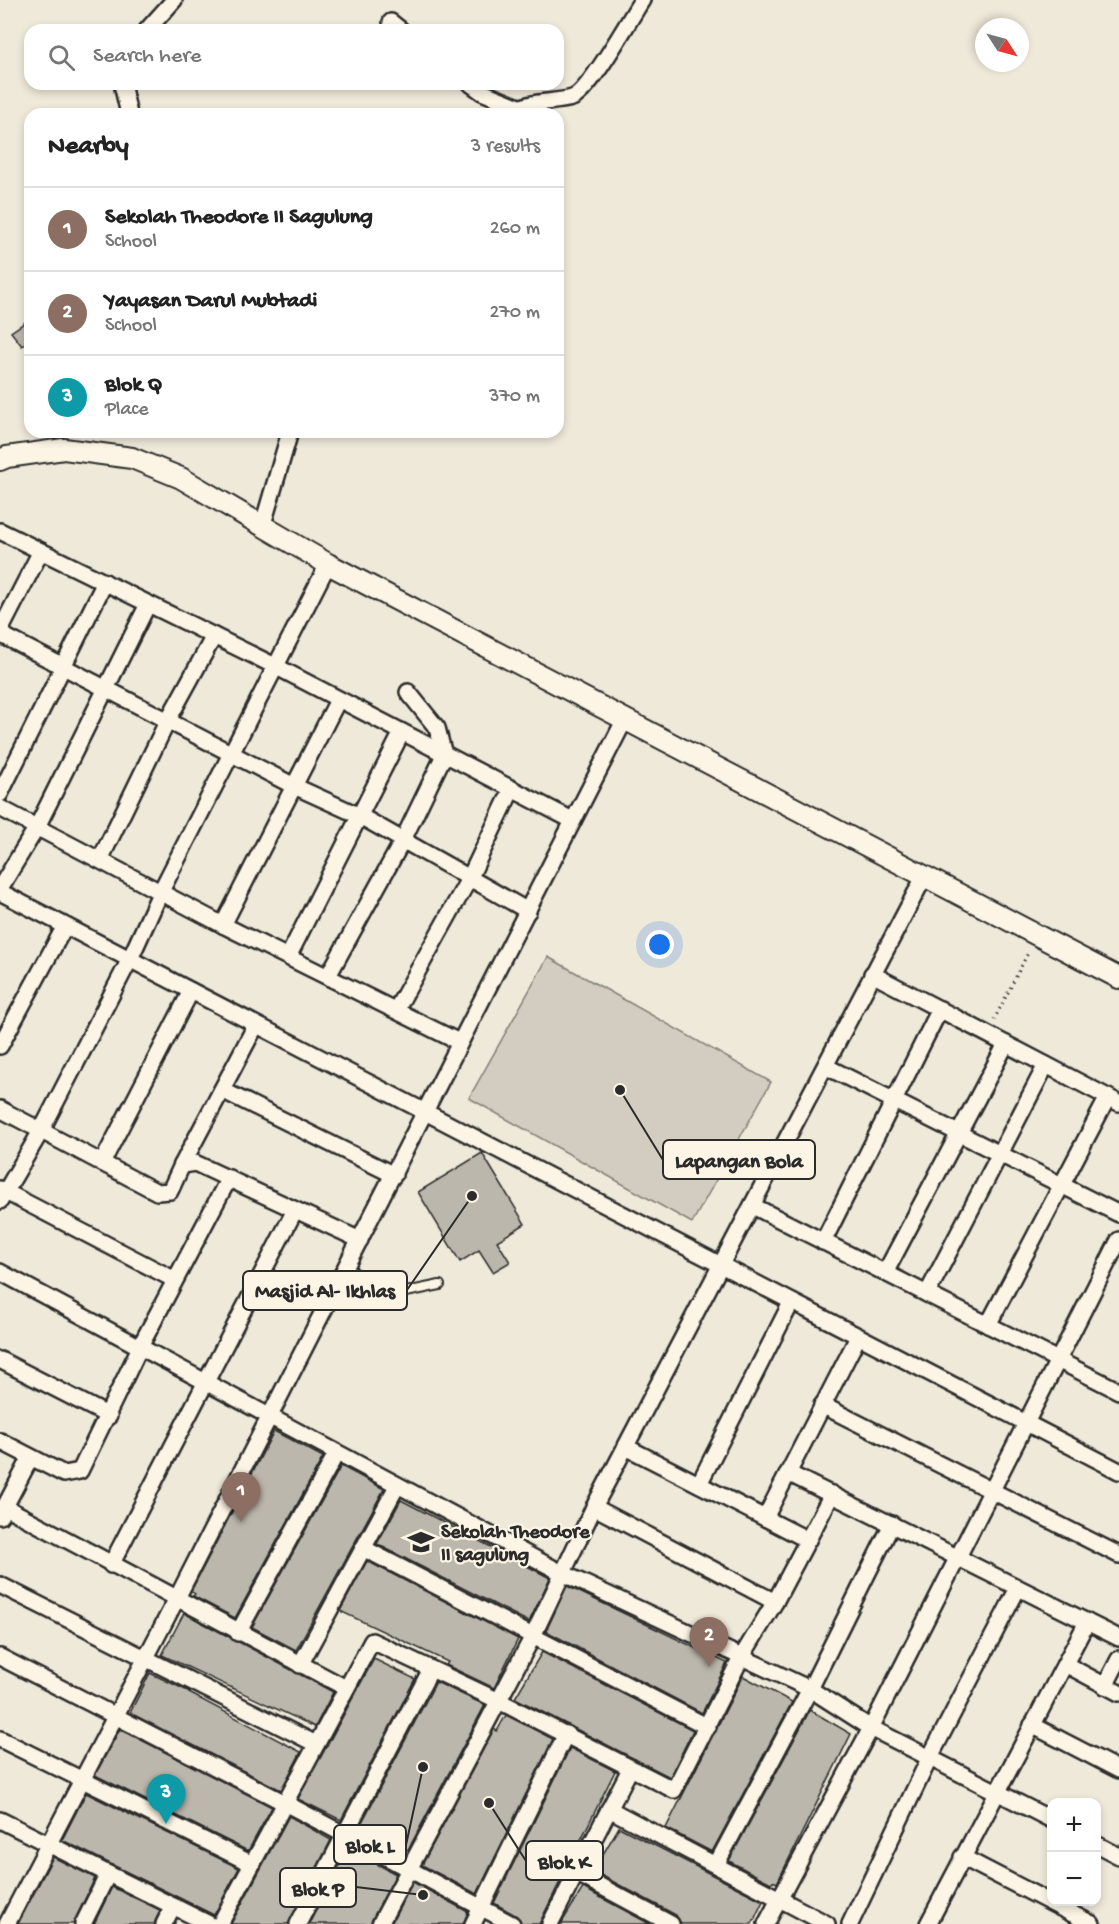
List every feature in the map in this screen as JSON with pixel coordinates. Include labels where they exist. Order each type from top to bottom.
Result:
[{"type":"street","points":[[152,24],[174,0]]},
{"type":"street","points":[[524,108],[574,98],[597,72],[642,0]]},
{"type":"street","points":[[124,90],[128,108]]},
{"type":"street","points":[[479,90],[510,108]]},
{"type":"street","points":[[263,524],[288,438]]},
{"type":"street","points":[[2,462],[64,449],[132,458],[181,478],[328,564],[624,721],[1119,978]]},
{"type":"street","points":[[0,531],[275,666],[572,820]]},
{"type":"street","points":[[41,551],[0,632],[294,786],[360,816],[528,911]]},
{"type":"street","points":[[175,1280],[2,1194],[41,1131],[328,564]]},
{"type":"street","points":[[0,794],[105,582]]},
{"type":"street","points":[[148,604],[104,688],[37,827],[0,890],[191,992],[1119,1471]]},
{"type":"street","points":[[100,860],[168,720],[214,636]]},
{"type":"street","points":[[328,976],[403,840],[444,755],[436,728],[408,692]]},
{"type":"street","points":[[223,925],[338,700]]},
{"type":"street","points":[[7,1924],[426,1113],[459,1042],[624,721]]},
{"type":"street","points":[[289,955],[402,732]]},
{"type":"street","points":[[396,1010],[470,877],[512,789]]},
{"type":"street","points":[[0,808],[223,925],[289,955],[459,1042]]},
{"type":"street","points":[[380,1924],[533,1636],[594,1507],[827,1067],[924,877]]},
{"type":"street","points":[[0,1046],[65,926]]},
{"type":"street","points":[[873,974],[1113,1100],[1062,1186],[988,1325]]},
{"type":"street","points":[[102,1164],[191,992]]},
{"type":"street","points":[[823,1242],[940,1009]]},
{"type":"street","points":[[0,1109],[157,1192],[171,1191],[182,1165],[256,1025]]},
{"type":"street","points":[[885,1273],[1006,1044]]},
{"type":"street","points":[[927,1294],[1046,1065]]},
{"type":"street","points":[[827,1067],[1119,1214]]},
{"type":"street","points":[[222,1090],[394,1175]]},
{"type":"street","points":[[182,1165],[195,1163],[360,1240]]},
{"type":"street","points":[[0,1441],[30,1459],[64,1474],[80,1471],[109,1416],[141,1346],[229,1178]]},
{"type":"street","points":[[753,1206],[1118,1389]]},
{"type":"street","points":[[111,1565],[295,1210]]},
{"type":"street","points":[[766,1924],[871,1728],[1119,1240]]},
{"type":"street","points":[[0,1272],[141,1346],[336,1454],[562,1573],[810,1689],[871,1728],[1047,1817]]},
{"type":"street","points":[[699,1484],[791,1303]]},
{"type":"street","points":[[765,1518],[858,1338]]},
{"type":"street","points":[[0,1360],[109,1416]]},
{"type":"street","points":[[822,1405],[1119,1556]]},
{"type":"street","points":[[626,1447],[808,1540]]},
{"type":"street","points":[[238,1633],[336,1454]]},
{"type":"street","points":[[30,1459],[2,1511],[111,1565],[346,1688]]},
{"type":"street","points":[[788,1473],[1119,1638]]},
{"type":"street","points":[[300,1665],[398,1486]]},
{"type":"street","points":[[220,1924],[372,1641],[566,1734],[674,1790],[708,1727],[741,1658],[775,1602],[832,1494]]},
{"type":"street","points":[[594,1507],[775,1602]]},
{"type":"street","points":[[716,1865],[810,1689],[892,1524]]},
{"type":"street","points":[[363,1548],[708,1727]]},
{"type":"street","points":[[0,1585],[316,1744]]},
{"type":"street","points":[[850,1924],[930,1757],[1018,1588]]},
{"type":"street","points":[[929,1924],[962,1857],[1087,1622]]},
{"type":"street","points":[[0,1657],[410,1868],[512,1924]]},
{"type":"street","points":[[1065,1665],[1112,1689],[1119,1659]]},
{"type":"street","points":[[298,1924],[431,1670]]},
{"type":"street","points":[[1032,1725],[1119,1770]]},
{"type":"street","points":[[473,1924],[566,1734]]},
{"type":"street","points":[[0,1739],[252,1864]]},
{"type":"street","points":[[550,1924],[630,1769]]},
{"type":"street","points":[[609,1809],[779,1896],[827,1924]]},
{"type":"street","points":[[0,1820],[209,1924]]},
{"type":"street","points":[[1101,1847],[1119,1856]]},
{"type":"street","points":[[962,1857],[1092,1924]]},
{"type":"street","points":[[83,1924],[108,1874]]},
{"type":"street","points":[[576,1874],[671,1924]]},
{"type":"street","points":[[164,1924],[173,1906]]},
{"type":"lane","points":[[346,1268],[372,1282],[406,1292],[440,1285]]},
{"type":"path","points":[[987,1034],[1037,936]]},
{"type":"shaded area","points":[[548,957],[771,1082],[692,1223],[469,1098]]},
{"type":"building","points":[[24,323],[24,344],[22,346],[11,332]]},
{"type":"building","points":[[482,1153],[525,1224],[497,1241],[510,1262],[493,1272],[479,1250],[460,1262],[418,1192]]},
{"type":"building","points":[[274,1431],[323,1457],[235,1618],[193,1596],[195,1594],[191,1591]]},
{"type":"building","points":[[341,1466],[384,1489],[296,1650],[252,1627]]},
{"type":"building","points":[[401,1500],[550,1578],[529,1622],[377,1544]]},
{"type":"building","points":[[367,1561],[518,1639],[494,1688],[446,1665],[448,1662],[340,1611]]},
{"type":"building","points":[[567,1586],[727,1663],[702,1713],[546,1631]]},
{"type":"building","points":[[184,1613],[333,1692],[315,1727],[162,1655]]},
{"type":"building","points":[[542,1652],[693,1730],[670,1777],[515,1698]]},
{"type":"building","points":[[374,1659],[415,1679],[341,1820],[298,1799]]},
{"type":"building","points":[[150,1673],[301,1752],[281,1790],[130,1713]]},
{"type":"building","points":[[743,1676],[792,1702],[712,1852],[666,1828]]},
{"type":"building","points":[[436,1682],[485,1705],[408,1850],[359,1828]]},
{"type":"building","points":[[810,1710],[851,1734],[777,1883],[773,1881],[771,1883],[729,1861]]},
{"type":"building","points":[[506,1715],[553,1739],[477,1894],[422,1865],[494,1729],[497,1731]]},
{"type":"building","points":[[120,1729],[272,1807],[248,1851],[95,1775]]},
{"type":"building","points":[[570,1748],[615,1771],[539,1924],[522,1924],[517,1916],[494,1903]]},
{"type":"building","points":[[86,1793],[239,1868],[214,1915],[62,1840]]},
{"type":"building","points":[[289,1816],[331,1840],[288,1924],[231,1924]]},
{"type":"building","points":[[619,1827],[763,1901],[752,1924],[681,1924],[676,1915],[593,1871]]},
{"type":"building","points":[[348,1849],[396,1874],[370,1924],[309,1924]]},
{"type":"building","points":[[53,1857],[95,1878],[73,1924],[18,1924]]},
{"type":"building","points":[[413,1882],[468,1912],[463,1924],[391,1924]]},
{"type":"building","points":[[112,1887],[160,1910],[154,1924],[94,1924]]},
{"type":"building","points":[[583,1888],[650,1924],[561,1924]]},
{"type":"place","name":"Lapangan Bola","points":[[620,1090]]},
{"type":"place","name":"Masjid Al- Ikhlas","points":[[472,1196]]},
{"type":"place","name":"Sekolah Theodore II Sagulung","points":[[241,1522]]},
{"type":"place","name":"Sekolah Theodore II sagulung","points":[[421,1542]]},
{"type":"place","name":"Yayasan Darul Mubtadi","points":[[709,1667]]},
{"type":"place","name":"Blok L","points":[[423,1767]]},
{"type":"place","name":"Blok K","points":[[489,1803]]},
{"type":"place","name":"Blok Q","points":[[166,1824]]},
{"type":"place","name":"Blok P","points":[[423,1895]]}]
